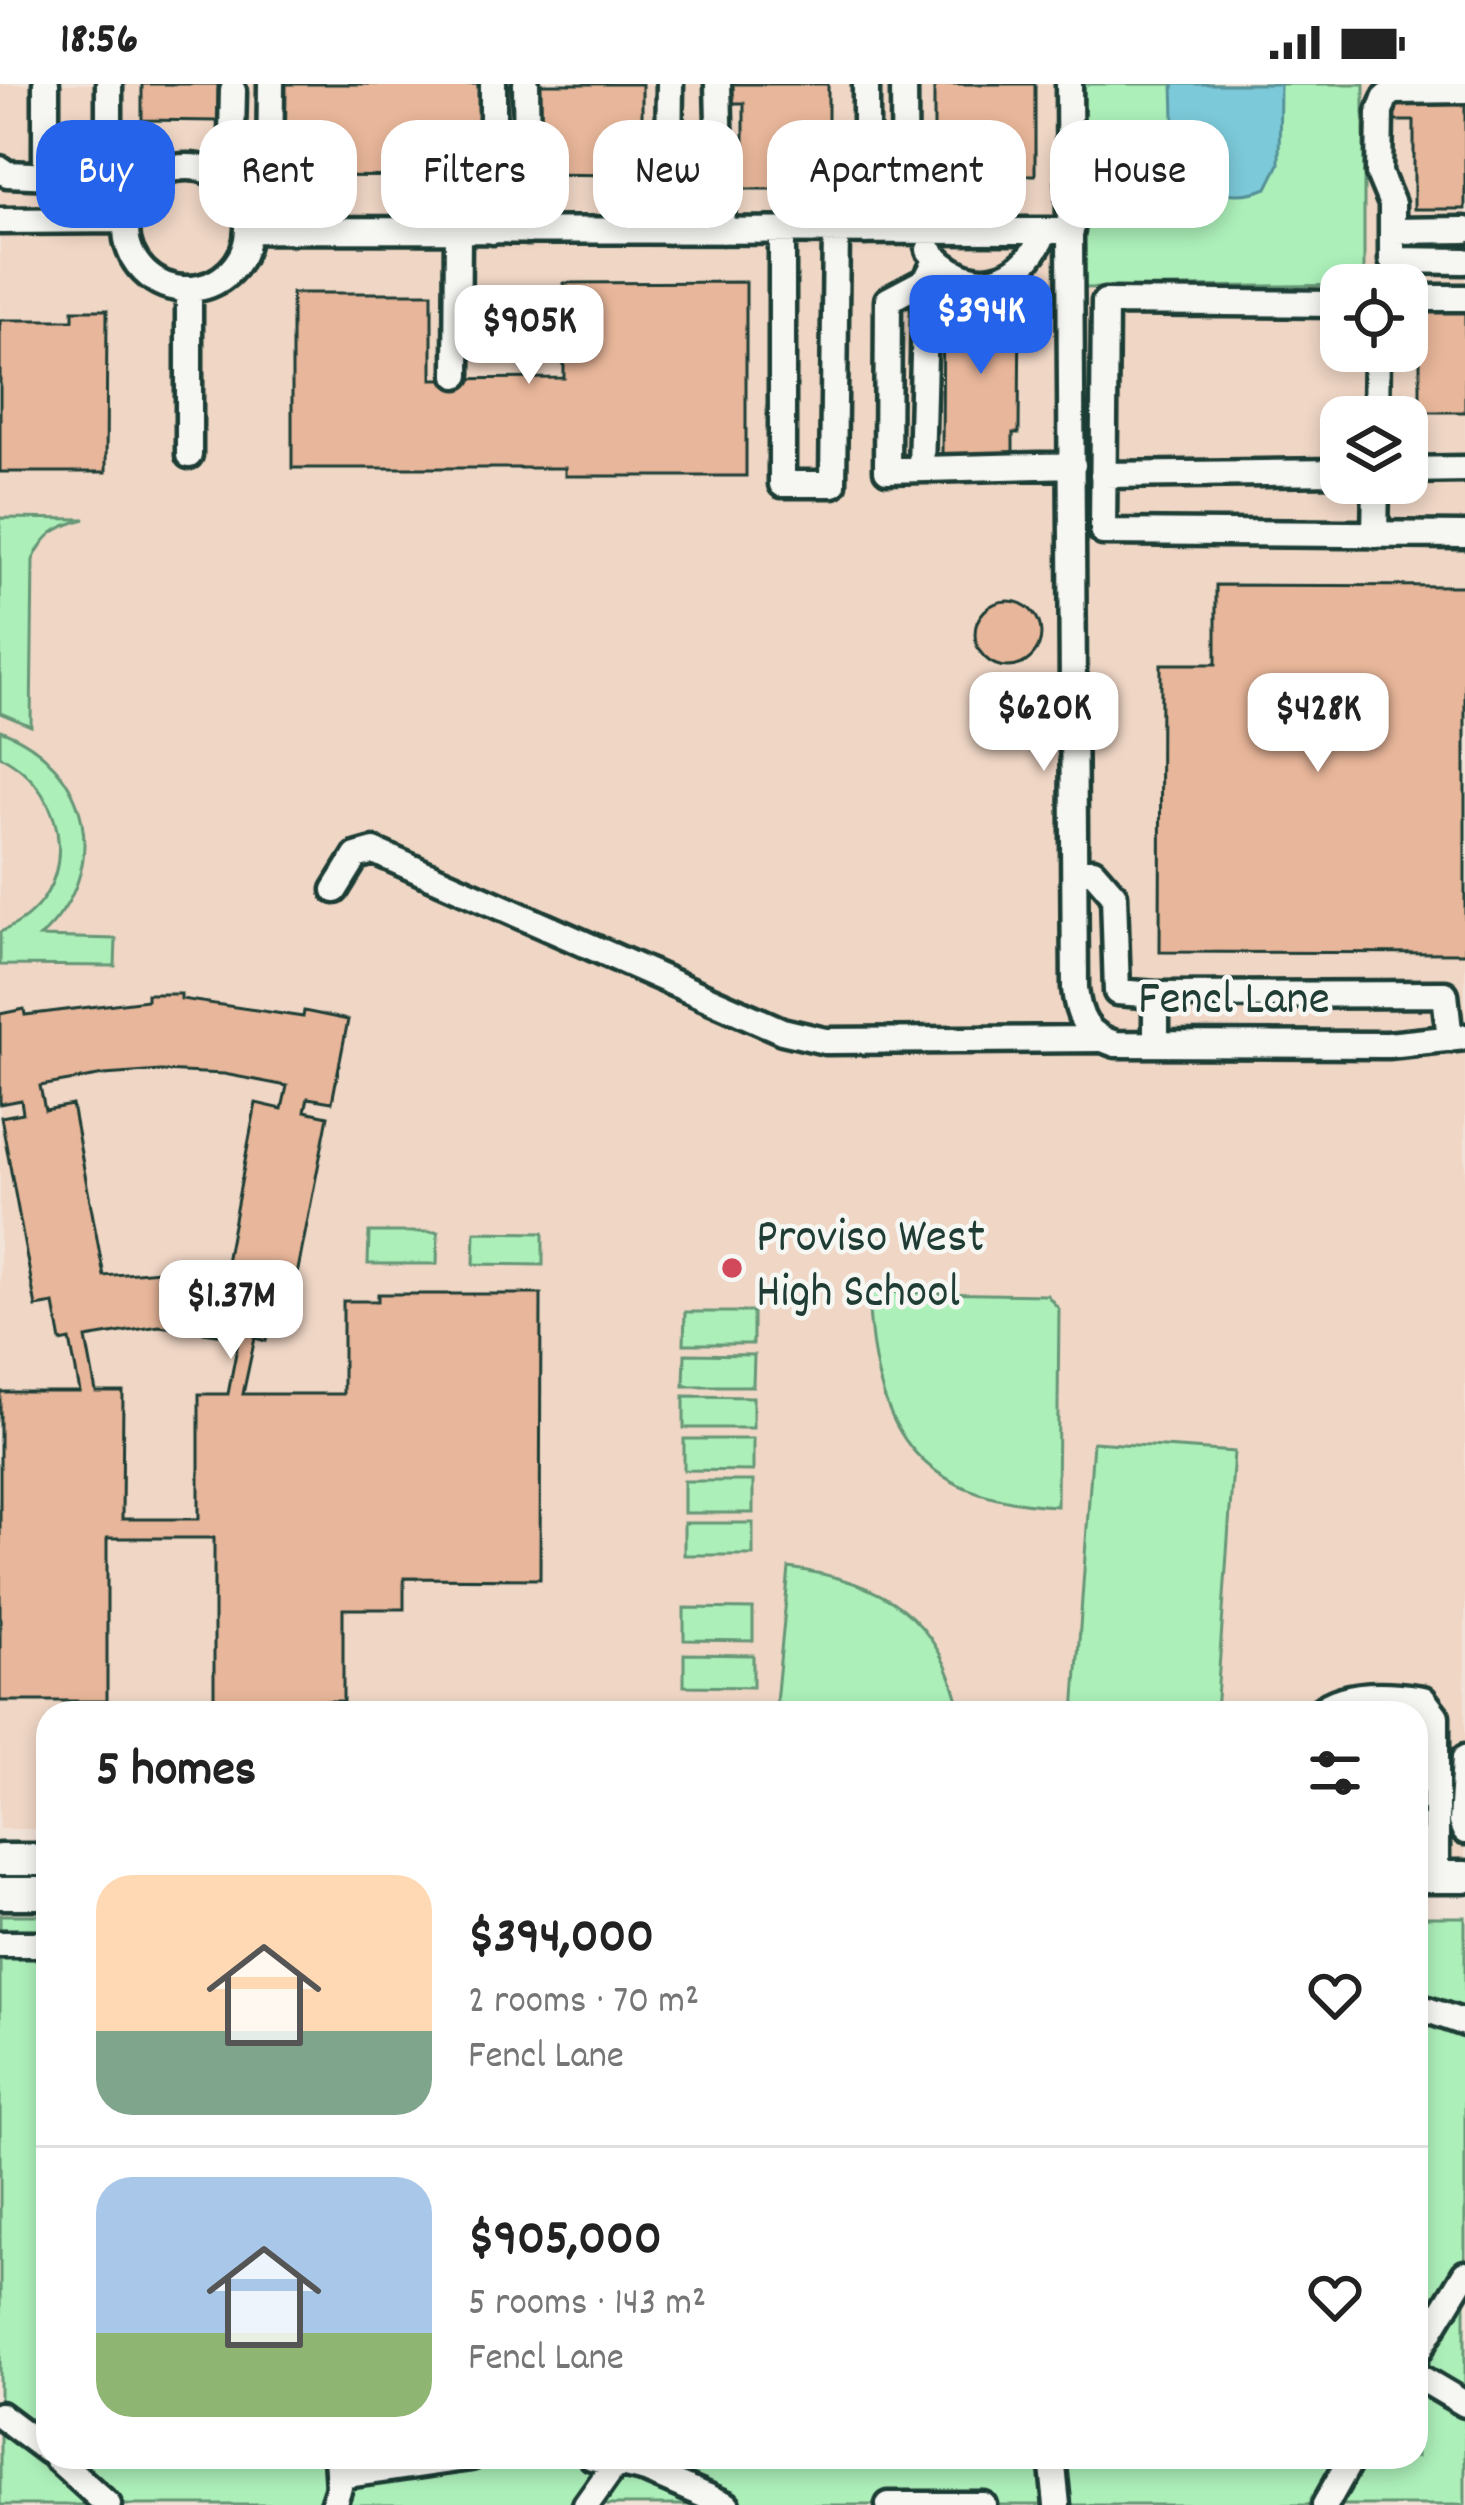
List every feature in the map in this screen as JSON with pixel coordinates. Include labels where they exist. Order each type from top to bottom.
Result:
[{"type":"main road","points":[[0,1860],[36,1860]]},
{"type":"main road","points":[[0,1893],[36,1893]]},
{"type":"street","points":[[46,84],[46,120]]},
{"type":"street","points":[[109,120],[110,84]]},
{"type":"street","points":[[271,84],[270,182],[287,204],[293,230]]},
{"type":"street","points":[[493,84],[493,230]]},
{"type":"street","points":[[526,84],[528,231]]},
{"type":"street","points":[[668,231],[670,84]]},
{"type":"street","points":[[718,84],[722,231]]},
{"type":"street","points":[[866,84],[866,231]]},
{"type":"street","points":[[904,84],[913,231],[932,269],[921,469]]},
{"type":"street","name":"Fencl Lane","points":[[1069,84],[1058,231],[1072,465],[1077,1005],[1082,1020],[1100,1039],[1116,1044],[1388,1045],[1458,1038]]},
{"type":"street","points":[[1465,90],[1394,87],[1380,112],[1378,173],[1392,204],[1392,260],[1465,261]]},
{"type":"street","points":[[232,120],[233,91]]},
{"type":"street","points":[[0,170],[7,175],[36,176]]},
{"type":"street","points":[[0,220],[36,220]]},
{"type":"street","points":[[127,228],[130,249],[146,273],[160,283],[189,289],[219,280],[232,270],[242,256],[248,230],[1058,231]]},
{"type":"street","points":[[457,375],[458,230]]},
{"type":"street","points":[[1392,231],[1465,230]]},
{"type":"street","points":[[782,231],[782,484],[833,484],[836,231]]},
{"type":"street","points":[[932,269],[983,280],[1004,277],[1023,266],[1058,231]]},
{"type":"street","points":[[932,269],[888,300],[887,470],[1072,465]]},
{"type":"street","points":[[189,289],[189,455]]},
{"type":"street","points":[[1428,298],[1465,298]]},
{"type":"street","points":[[1320,304],[1105,302],[1102,532],[1465,535]]},
{"type":"street","points":[[1428,470],[1465,469]]},
{"type":"street","points":[[1103,475],[1320,472]]},
{"type":"street","points":[[1375,535],[1376,504]]},
{"type":"street","points":[[335,890],[356,856],[374,851],[782,1031],[825,1041],[1100,1039]]},
{"type":"street","points":[[1075,871],[1093,871],[1114,895],[1117,992],[1445,994],[1458,1038]]},
{"type":"street","points":[[1156,995],[1156,1044]]},
{"type":"street","points":[[1343,1701],[1390,1694],[1424,1701]]},
{"type":"street","points":[[1428,1706],[1436,1716],[1439,1877]]},
{"type":"street","points":[[1465,1758],[1461,1822],[1465,1831]]},
{"type":"street","points":[[0,1944],[36,1944]]},
{"type":"street","points":[[1428,2010],[1465,2023]]},
{"type":"street","points":[[1428,2335],[1465,2274]]},
{"type":"street","points":[[1428,2382],[1465,2404]]},
{"type":"street","points":[[0,2415],[36,2443]]},
{"type":"street","points":[[68,2469],[108,2505]]},
{"type":"street","points":[[334,2505],[338,2469]]},
{"type":"street","points":[[586,2505],[604,2469]]},
{"type":"street","points":[[637,2469],[727,2505]]},
{"type":"street","points":[[1053,2469],[1057,2505]]},
{"type":"street","points":[[1325,2505],[1345,2469]]},
{"type":"street","points":[[889,2505],[983,2505]]},
{"type":"shaded area","name":"Proviso West High School","points":[[0,84],[1084,84],[1084,120],[1050,120],[1050,228],[1084,228],[1084,287],[1320,285],[1320,372],[1428,372],[1428,264],[1364,264],[1364,84],[1465,84],[1465,1862],[1428,1862],[1428,1701],[36,1701],[36,1829],[0,1829],[0,713],[31,725],[33,560],[44,536],[80,519],[0,518]]},
{"type":"green space","points":[[1084,84],[1364,84],[1364,264],[1320,264],[1320,285],[1084,288],[1084,228],[1229,228],[1229,120],[1084,120]]},
{"type":"green space","points":[[0,518],[85,519],[53,532],[33,560],[31,726],[0,713]]},
{"type":"green space","points":[[0,730],[31,746],[55,768],[72,793],[82,822],[84,852],[77,882],[63,911],[40,937],[116,939],[115,966],[0,965],[0,932],[27,916],[45,896],[56,872],[58,846],[54,819],[42,794],[0,756]]},
{"type":"green space","points":[[369,1232],[438,1232],[437,1264],[368,1264]]},
{"type":"green space","points":[[475,1232],[543,1233],[543,1265],[474,1264]]},
{"type":"green space","points":[[868,1292],[1047,1295],[1059,1309],[1057,1506],[1007,1500],[967,1488],[935,1470],[910,1446],[892,1416],[880,1381]]},
{"type":"green space","points":[[685,1312],[753,1312],[753,1344],[684,1344]]},
{"type":"green space","points":[[685,1354],[754,1355],[753,1386],[684,1386]]},
{"type":"green space","points":[[684,1396],[753,1397],[753,1428],[684,1428]]},
{"type":"green space","points":[[684,1439],[753,1439],[753,1471],[684,1470]]},
{"type":"green space","points":[[1093,1442],[1234,1452],[1217,1701],[1075,1701]]},
{"type":"green space","points":[[684,1481],[753,1481],[753,1513],[684,1513]]},
{"type":"green space","points":[[684,1523],[753,1523],[753,1555],[684,1555]]},
{"type":"green space","points":[[789,1568],[852,1582],[902,1609],[938,1651],[957,1701],[776,1701]]},
{"type":"green space","points":[[684,1608],[753,1609],[753,1641],[684,1640]]},
{"type":"green space","points":[[684,1654],[753,1655],[753,1687],[684,1686]]},
{"type":"green space","points":[[0,1915],[36,1915],[36,2469],[1428,2469],[1428,1917],[1465,1917],[1465,2505],[0,2505]]},
{"type":"water","points":[[1173,84],[1280,84],[1279,164],[1267,188],[1229,193],[1229,120],[1174,120]]},
{"type":"building","points":[[142,84],[218,84],[218,120],[142,120]]},
{"type":"building","points":[[284,84],[481,84],[481,120],[381,120],[381,176],[357,176],[357,120],[284,120]]},
{"type":"building","points":[[537,84],[642,84],[642,120],[593,120],[593,175],[569,174],[569,120],[537,120]]},
{"type":"building","points":[[728,84],[828,84],[828,120],[767,120],[767,189],[744,189],[744,103],[728,103]]},
{"type":"building","points":[[934,84],[1035,84],[1035,175],[1026,175],[1026,120],[934,120]]},
{"type":"building","points":[[1391,103],[1465,103],[1465,209],[1414,209],[1414,121],[1391,121]]},
{"type":"building","points":[[746,282],[746,476],[565,476],[565,468],[292,468],[292,293],[432,293],[432,379],[564,378],[564,283]]},
{"type":"building","points":[[995,290],[1020,290],[1019,433],[1013,433],[1013,455],[942,454],[943,293],[966,293],[966,322],[995,322]]},
{"type":"building","points":[[1428,305],[1465,305],[1465,412],[1428,412],[1428,396],[1420,396],[1420,372],[1428,372]]},
{"type":"building","points":[[73,310],[107,310],[106,472],[0,472],[0,320],[73,320]]},
{"type":"building","points":[[1216,585],[1465,586],[1465,953],[1160,952],[1161,664],[1216,664]]},
{"type":"building","points":[[1008,601],[1032,610],[1041,634],[1032,658],[1008,667],[984,658],[975,634],[984,610]]},
{"type":"building","points":[[147,994],[181,994],[181,999],[348,1020],[332,1102],[308,1098],[305,1111],[328,1116],[291,1306],[273,1303],[266,1341],[255,1338],[243,1394],[343,1394],[343,1301],[378,1301],[378,1294],[541,1294],[540,1579],[404,1578],[404,1609],[343,1609],[343,1701],[214,1701],[214,1538],[107,1538],[107,1701],[0,1701],[0,1392],[80,1392],[70,1340],[61,1342],[54,1304],[36,1307],[1,1117],[23,1113],[21,1100],[0,1104],[0,1014],[147,1000]],"holes":[[[161,1071],[224,1074],[287,1086],[282,1109],[256,1103],[223,1278],[159,1271],[104,1276],[72,1105],[45,1110],[40,1086]],[[159,1326],[239,1337],[228,1394],[199,1394],[199,1519],[122,1519],[123,1392],[96,1392],[86,1338]]]},
{"type":"place","name":"Proviso West High School","points":[[732,1268]]}]
